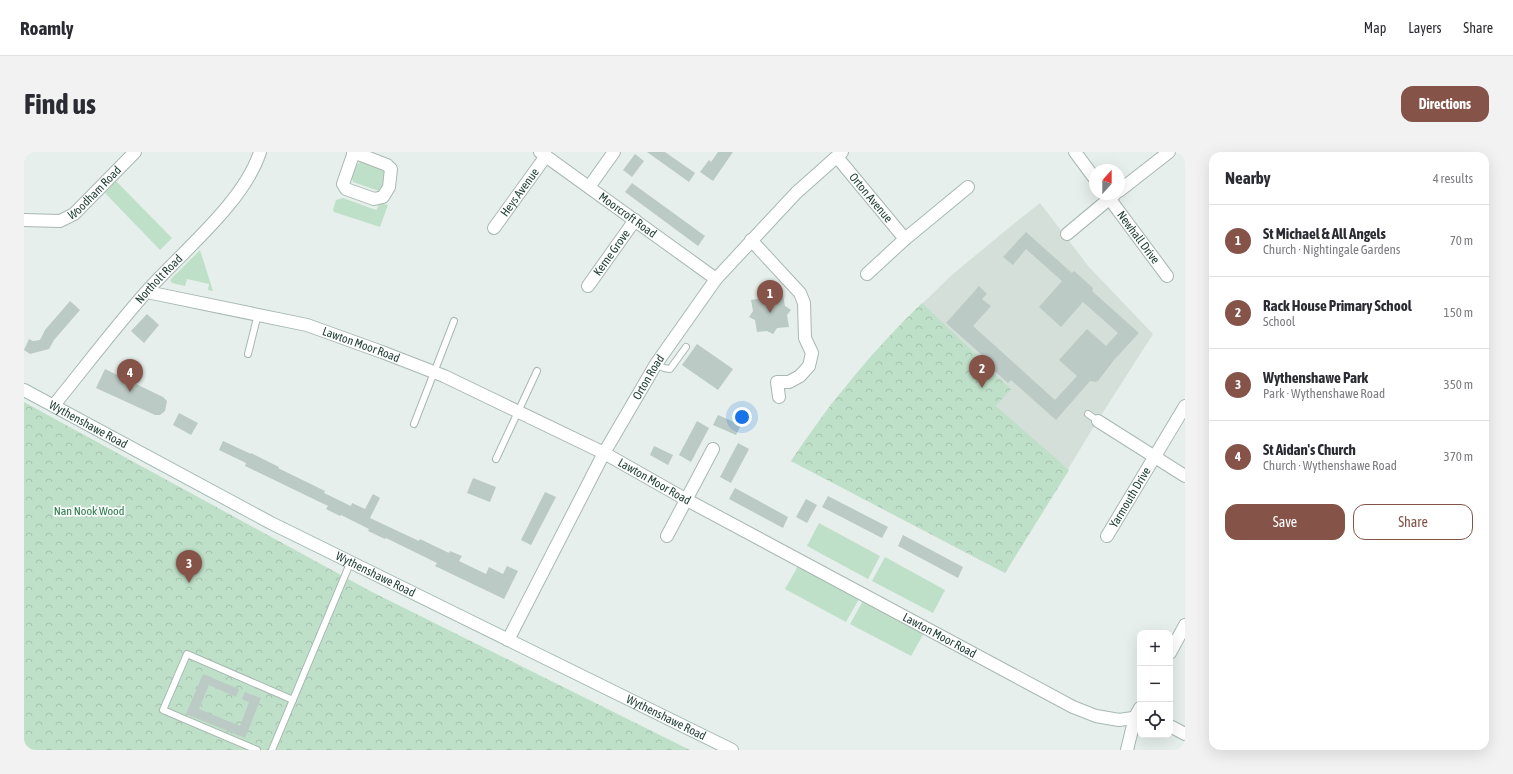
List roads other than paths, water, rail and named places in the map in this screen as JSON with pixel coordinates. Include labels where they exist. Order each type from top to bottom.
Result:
[{"type":"street","name":"Woodham Road","points":[[24,220],[60,221],[74,214],[135,152]]},
{"type":"street","name":"Northolt Road","points":[[54,405],[147,292],[227,207],[250,175],[260,152]]},
{"type":"street","points":[[589,187],[614,152]]},
{"type":"street","points":[[1075,152],[1089,171]]},
{"type":"street","name":"Newhall Drive","points":[[1125,184],[1169,152]]},
{"type":"street","name":"Moorcroft Road","points":[[543,154],[716,279]]},
{"type":"street","name":"Heys Avenue","points":[[494,228],[543,154]]},
{"type":"street","name":"Orton Avenue","points":[[840,154],[905,239]]},
{"type":"street","name":"Orton Road","points":[[508,640],[604,453],[656,364],[716,279],[796,193],[840,154]]},
{"type":"street","points":[[867,274],[905,239],[968,187]]},
{"type":"street","name":"Newhall Drive","points":[[1067,234],[1105,200]]},
{"type":"street","name":"Newhall Drive","points":[[1116,200],[1167,276]]},
{"type":"street","name":"Kerne Grove","points":[[588,286],[635,220]]},
{"type":"street","points":[[751,240],[800,293],[804,303],[805,338],[812,353],[809,366],[800,376],[789,382],[777,382],[779,397]]},
{"type":"street","name":"Lawton Moor Road","points":[[147,292],[307,325],[434,372],[604,453],[687,500],[1073,707],[1096,716],[1119,720],[1137,714]]},
{"type":"street","name":"Wythenshawe Road","points":[[24,390],[271,523],[732,750]]},
{"type":"street","name":"Yarmouth Drive","points":[[1107,536],[1185,406]]},
{"type":"street","name":"Yarmouth Drive","points":[[1093,417],[1185,476]]},
{"type":"street","points":[[667,536],[713,449]]},
{"type":"street","points":[[1173,647],[1185,625]]},
{"type":"street","points":[[1127,750],[1137,717]]},
{"type":"street","points":[[1173,728],[1185,734]]},
{"type":"lane","points":[[248,354],[258,314]]},
{"type":"lane","points":[[414,424],[454,321]]},
{"type":"lane","points":[[656,364],[670,369],[686,347]]},
{"type":"lane","points":[[496,459],[537,371]]},
{"type":"lane","points":[[272,750],[350,561]]},
{"type":"lane","points":[[257,750],[163,710],[188,654],[293,700]]},
{"type":"place","name":"St Michael & All Angels","points":[[770,313]]},
{"type":"place","name":"Rack House Primary School","points":[[982,388]]},
{"type":"place","name":"St Aidan's Church","points":[[130,392]]},
{"type":"place","name":"Wythenshawe Park","points":[[189,583]]},
{"type":"park label","name":"Nan Nook Wood","points":[[89,511]]}]
